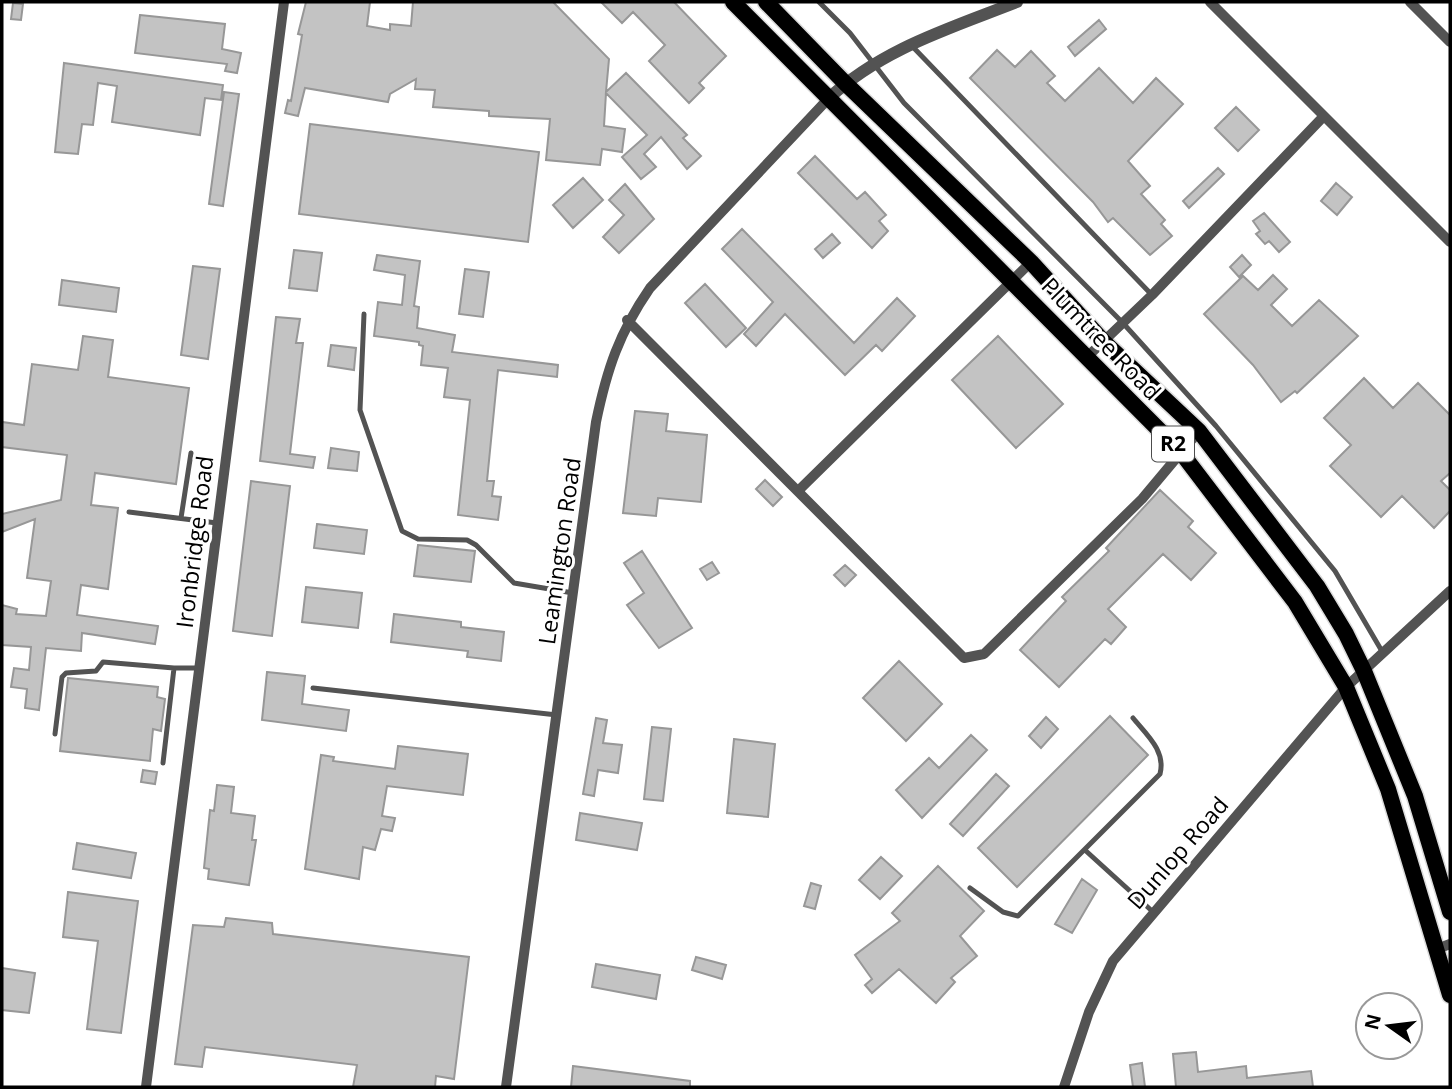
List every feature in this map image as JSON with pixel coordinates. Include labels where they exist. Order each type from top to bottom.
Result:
[{"type":"highway","name":"Plumtree Road","points":[[733,2],[1180,451],[1295,602],[1346,687],[1388,789],[1443,947],[1450,995]]},
{"type":"highway","name":"Plumtree Road","points":[[766,2],[845,83],[1031,262],[1103,341],[1199,431],[1317,586],[1346,634],[1364,671],[1415,796],[1450,912]]},
{"type":"street","name":"Ironbridge Road","points":[[146,1087],[284,2]]},
{"type":"street","points":[[828,99],[872,64],[909,44],[1017,2]]},
{"type":"street","points":[[1210,2],[1450,242]]},
{"type":"street","points":[[1409,2],[1450,42]]},
{"type":"street","name":"Leamington Road","points":[[506,1087],[596,422],[612,356],[628,320],[650,288],[828,99]]},
{"type":"street","points":[[1086,358],[1152,295],[1323,117]]},
{"type":"street","points":[[799,490],[1031,262]]},
{"type":"street","points":[[628,320],[799,490],[958,655],[971,658],[984,653],[1142,499],[1199,431]]},
{"type":"street","name":"Dunlop Road","points":[[1064,1087],[1089,1012],[1113,961],[1346,687],[1450,591]]},
{"type":"lane","points":[[819,2],[850,33],[904,103],[1122,322],[1216,426],[1335,571],[1383,654]]},
{"type":"lane","points":[[909,44],[1152,295]]},
{"type":"lane","points":[[363,314],[360,410],[402,531],[418,539],[467,540],[476,545],[514,583],[573,593]]},
{"type":"lane","points":[[181,518],[191,453]]},
{"type":"lane","points":[[129,512],[217,523]]},
{"type":"lane","points":[[55,734],[62,677],[66,673],[96,671],[103,662],[199,668]]},
{"type":"lane","points":[[163,763],[174,668]]},
{"type":"lane","points":[[313,688],[557,715]]},
{"type":"lane","points":[[970,888],[1003,912],[1018,916],[1160,774],[1163,764],[1157,747],[1133,718]]},
{"type":"lane","points":[[1086,850],[1152,912]]},
{"type":"building","points":[[306,2],[370,2],[367,26],[390,30],[390,24],[411,26],[413,2],[553,2],[609,59],[606,92],[626,73],[687,135],[683,138],[701,156],[687,169],[661,137],[644,154],[656,167],[641,179],[622,157],[647,135],[606,93],[604,126],[625,129],[622,152],[602,149],[600,165],[546,160],[550,119],[489,116],[489,111],[433,107],[435,90],[415,89],[416,79],[390,94],[388,102],[305,88],[298,116],[285,113],[288,100],[291,101],[302,35],[298,34]]},
{"type":"building","points":[[601,2],[674,2],[726,56],[699,83],[704,88],[689,103],[649,61],[665,45],[633,12],[622,23]]},
{"type":"building","points":[[13,3],[23,4],[21,20],[11,19]]},
{"type":"building","points":[[140,15],[225,24],[222,49],[241,53],[237,73],[225,71],[227,64],[135,53]]},
{"type":"building","points":[[1099,20],[1106,29],[1075,56],[1068,47]]},
{"type":"building","points":[[997,50],[1015,67],[1031,51],[1055,76],[1047,83],[1065,101],[1099,68],[1133,103],[1156,78],[1183,104],[1128,161],[1150,186],[1141,194],[1165,220],[1161,224],[1172,236],[1150,255],[1113,218],[1108,222],[1093,202],[970,78]]},
{"type":"building","points":[[64,63],[223,85],[221,100],[205,98],[200,135],[112,122],[117,86],[98,83],[93,125],[82,124],[78,154],[55,152]]},
{"type":"building","points":[[224,92],[239,94],[223,206],[209,204]]},
{"type":"building","points":[[1236,107],[1259,130],[1238,151],[1215,128]]},
{"type":"building","points":[[310,124],[539,152],[528,242],[299,214]]},
{"type":"building","points":[[815,156],[857,199],[865,192],[886,215],[879,221],[888,231],[872,248],[798,173]]},
{"type":"building","points":[[1218,168],[1224,174],[1189,208],[1183,201]]},
{"type":"building","points":[[583,178],[603,200],[573,228],[553,205]]},
{"type":"building","points":[[1336,183],[1352,197],[1337,215],[1321,201]]},
{"type":"building","points":[[625,184],[654,219],[619,253],[603,237],[624,215],[609,200]]},
{"type":"building","points":[[1264,213],[1290,242],[1279,252],[1269,241],[1265,244],[1256,234],[1260,231],[1253,221]]},
{"type":"building","points":[[742,229],[854,343],[897,298],[915,316],[882,351],[876,345],[845,375],[785,314],[756,346],[744,334],[773,302],[722,249]]},
{"type":"building","points":[[832,234],[840,243],[823,258],[815,249]]},
{"type":"building","points":[[294,250],[322,253],[317,291],[289,288]]},
{"type":"building","points":[[377,255],[420,261],[414,306],[419,307],[417,328],[455,335],[452,352],[558,365],[557,377],[498,370],[487,481],[494,481],[492,496],[501,497],[498,520],[458,515],[470,400],[444,397],[448,368],[421,365],[423,346],[419,345],[419,342],[374,336],[378,302],[402,305],[405,275],[374,270]]},
{"type":"building","points":[[1242,255],[1251,265],[1239,277],[1230,267]]},
{"type":"building","points":[[193,266],[220,269],[208,359],[181,355]]},
{"type":"building","points":[[465,269],[489,272],[483,317],[459,314]]},
{"type":"building","points":[[1273,275],[1287,289],[1271,305],[1292,326],[1319,300],[1358,336],[1297,393],[1295,391],[1281,402],[1253,365],[1204,314],[1243,276],[1258,290]]},
{"type":"building","points":[[62,280],[119,288],[116,312],[59,305]]},
{"type":"building","points":[[705,284],[746,328],[726,347],[685,303]]},
{"type":"building","points":[[276,317],[300,319],[296,343],[303,343],[290,454],[315,457],[313,468],[260,461]]},
{"type":"building","points":[[83,336],[113,340],[108,377],[189,388],[176,484],[95,473],[91,505],[118,508],[108,589],[81,585],[77,615],[158,626],[155,644],[82,633],[81,651],[46,648],[39,710],[25,708],[27,689],[11,687],[14,668],[29,670],[31,647],[2,645],[2,605],[17,609],[16,614],[46,616],[51,581],[27,578],[35,519],[2,532],[2,514],[61,500],[67,455],[2,447],[2,422],[24,425],[32,364],[78,370]]},
{"type":"building","points":[[998,336],[1063,404],[1016,448],[952,380]]},
{"type":"building","points":[[331,345],[356,348],[354,370],[328,366]]},
{"type":"building","points":[[1364,378],[1393,408],[1418,383],[1450,415],[1450,473],[1441,481],[1450,490],[1450,511],[1434,528],[1402,496],[1381,517],[1330,466],[1351,445],[1324,418]]},
{"type":"building","points":[[635,411],[668,414],[666,431],[707,435],[701,502],[658,498],[656,516],[623,513]]},
{"type":"building","points":[[331,448],[359,452],[357,471],[328,468]]},
{"type":"building","points":[[765,480],[782,497],[773,506],[756,489]]},
{"type":"building","points":[[251,481],[290,486],[272,636],[233,631]]},
{"type":"building","points":[[1160,490],[1193,521],[1188,527],[1216,553],[1191,580],[1163,554],[1108,609],[1126,627],[1111,644],[1105,639],[1059,687],[1020,650],[1066,601],[1062,597],[1109,551],[1106,548]]},
{"type":"building","points":[[317,524],[367,530],[364,554],[314,548]]},
{"type":"building","points":[[418,545],[475,551],[471,582],[414,576]]},
{"type":"building","points":[[642,551],[692,628],[659,648],[627,605],[644,593],[624,563]]},
{"type":"building","points":[[712,562],[719,573],[707,580],[700,569]]},
{"type":"building","points":[[845,565],[856,575],[845,586],[834,575]]},
{"type":"building","points":[[306,587],[362,593],[358,628],[302,622]]},
{"type":"building","points":[[394,614],[461,622],[461,627],[504,632],[501,661],[467,657],[468,651],[391,642]]},
{"type":"building","points":[[899,661],[942,704],[906,741],[863,698]]},
{"type":"building","points":[[267,672],[305,676],[302,704],[349,710],[346,731],[262,720]]},
{"type":"building","points":[[68,678],[158,687],[157,697],[165,699],[161,731],[153,729],[150,761],[60,751]]},
{"type":"building","points":[[1110,716],[1148,755],[1017,887],[978,848]]},
{"type":"building","points":[[1046,717],[1058,729],[1041,748],[1029,736]]},
{"type":"building","points":[[596,718],[607,720],[603,743],[622,745],[618,773],[598,770],[594,796],[583,794]]},
{"type":"building","points":[[652,727],[671,729],[663,801],[644,799]]},
{"type":"building","points":[[971,735],[987,750],[922,818],[896,790],[929,758],[939,768]]},
{"type":"building","points":[[734,739],[775,744],[768,817],[727,813]]},
{"type":"building","points":[[398,746],[468,754],[463,795],[387,786],[382,816],[395,818],[392,831],[381,829],[375,850],[363,847],[359,879],[305,869],[321,755],[334,757],[333,761],[395,769]]},
{"type":"building","points":[[143,770],[157,772],[155,784],[141,782]]},
{"type":"building","points":[[996,774],[1009,786],[963,836],[950,824]]},
{"type":"building","points":[[217,785],[234,787],[231,813],[255,816],[252,840],[256,840],[249,885],[208,879],[209,869],[204,868],[210,810],[214,811]]},
{"type":"building","points":[[580,813],[642,823],[637,850],[576,840]]},
{"type":"building","points":[[77,843],[136,853],[131,878],[73,869]]},
{"type":"building","points":[[881,857],[902,876],[880,899],[859,880]]},
{"type":"building","points":[[938,866],[984,911],[960,936],[977,956],[951,978],[955,982],[936,1003],[899,969],[872,993],[865,985],[872,979],[855,955],[900,921],[892,913]]},
{"type":"building","points":[[1082,879],[1097,890],[1072,933],[1055,924]]},
{"type":"building","points":[[811,883],[821,886],[815,909],[804,906]]},
{"type":"building","points":[[68,892],[138,901],[121,1033],[87,1029],[98,941],[63,937]]},
{"type":"building","points":[[226,918],[272,923],[273,934],[469,957],[454,1079],[436,1076],[435,1087],[353,1087],[357,1065],[205,1047],[202,1067],[175,1064],[193,925],[224,927]]},
{"type":"building","points":[[696,957],[726,965],[722,979],[692,970]]},
{"type":"building","points":[[596,964],[660,975],[656,999],[592,987]]},
{"type":"building","points":[[2,968],[35,973],[29,1013],[2,1010]]},
{"type":"building","points":[[1196,1052],[1198,1072],[1246,1066],[1247,1078],[1311,1071],[1313,1087],[1176,1087],[1173,1054]]},
{"type":"building","points":[[1142,1063],[1145,1087],[1133,1087],[1130,1065]]},
{"type":"building","points":[[573,1066],[690,1081],[690,1087],[571,1087]]}]
